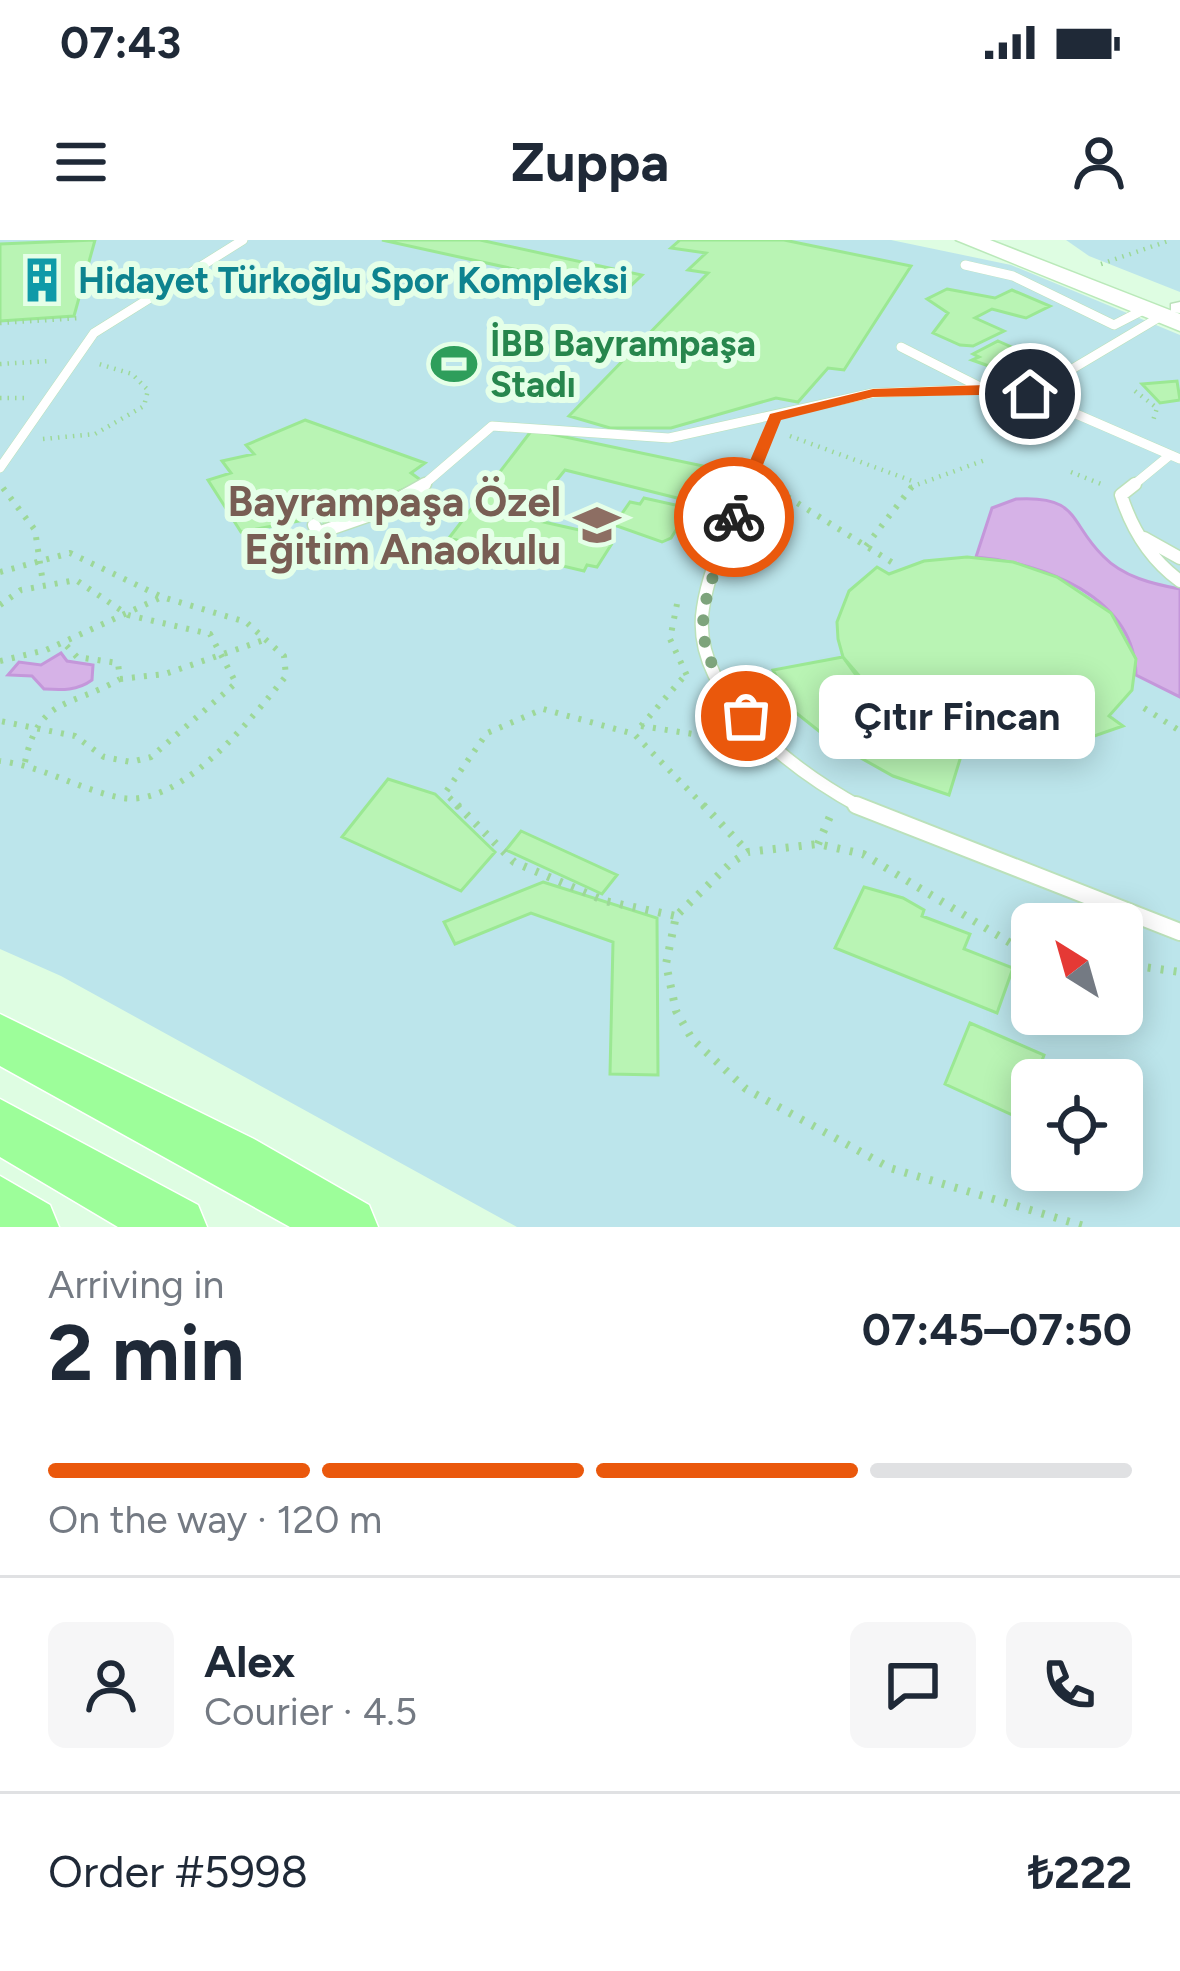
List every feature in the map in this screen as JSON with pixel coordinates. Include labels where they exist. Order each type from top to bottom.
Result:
[{"type":"highway","points":[[0,1038],[233,1160],[347,1227]]},
{"type":"highway","points":[[0,1126],[176,1227]]},
{"type":"highway","points":[[0,1206],[28,1227]]},
{"type":"main road","points":[[1039,240],[1171,311]]},
{"type":"main road","points":[[966,253],[1171,311]]},
{"type":"lane","points":[[0,468],[26,438],[94,333],[234,242]]},
{"type":"lane","points":[[1030,394],[1171,311]]},
{"type":"lane","points":[[901,347],[985,389]]},
{"type":"lane","points":[[314,525],[318,533],[349,524],[428,487],[492,426],[669,438],[772,423],[873,393],[985,389],[1030,394],[1175,457]]},
{"type":"lane","points":[[772,423],[749,473],[703,608],[704,654],[764,739],[779,757],[859,807],[1180,932]]},
{"type":"lane","points":[[1175,457],[1121,495],[1139,535],[1166,572],[1180,581]]},
{"type":"lane","points":[[1139,535],[1180,558]]},
{"type":"path","points":[[1086,269],[1171,240]]},
{"type":"path","points":[[0,323],[75,319],[131,306]]},
{"type":"path","points":[[0,364],[75,360],[116,366],[140,379],[148,390],[144,406],[112,428],[78,439],[26,438]]},
{"type":"path","points":[[1135,392],[1157,408],[1145,445]]},
{"type":"path","points":[[772,423],[915,482]]},
{"type":"path","points":[[866,545],[915,482],[985,460]]},
{"type":"path","points":[[1071,472],[1121,495]]},
{"type":"path","points":[[749,473],[893,562]]},
{"type":"path","points":[[0,486],[23,505],[39,536],[43,583]]},
{"type":"path","points":[[0,572],[43,556],[70,553],[90,560],[162,597],[246,622],[284,656],[286,676],[248,725],[176,782],[139,800],[99,792],[25,762],[0,761]]},
{"type":"path","points":[[0,605],[21,590],[76,580],[128,615],[210,634],[236,683],[151,758],[131,762],[104,757],[75,736],[0,721]]},
{"type":"path","points":[[0,661],[63,643],[162,597]]},
{"type":"path","points":[[25,762],[30,726],[49,707],[70,697],[100,693],[120,679],[165,674],[264,640]]},
{"type":"path","points":[[63,643],[77,657],[118,663],[120,679]]},
{"type":"path","points":[[638,730],[704,654]]},
{"type":"path","points":[[1144,708],[1180,731]]},
{"type":"path","points":[[676,916],[604,901],[514,862],[445,793],[487,733],[544,709],[701,739],[764,739]]},
{"type":"path","points":[[638,730],[748,852]]},
{"type":"path","points":[[1011,943],[862,854],[818,844],[748,852],[676,916],[665,964],[676,1011],[692,1039],[746,1089],[890,1168],[1087,1227]]},
{"type":"path","points":[[1143,967],[1180,972]]},
{"type":"shaded area","points":[[0,240],[891,240],[1011,265],[1180,335],[1180,1227],[517,1227],[61,976],[0,949]]},
{"type":"shaded area","points":[[1066,240],[1180,240],[1180,292],[1089,256]]},
{"type":"shaded area","points":[[1016,499],[1063,507],[1111,563],[1139,578],[1180,589],[1180,697],[1136,675],[1132,648],[1120,624],[1080,589],[1029,567],[976,557],[992,508]]},
{"type":"shaded area","points":[[61,653],[67,661],[93,665],[92,680],[75,688],[44,689],[32,676],[8,675],[19,662],[41,665]]},
{"type":"building","name":"Hidayet Türkoğlu Spor Kompleksi","points":[[95,240],[74,316],[0,321],[0,244]]},
{"type":"building","points":[[382,240],[480,240],[642,275],[623,293]]},
{"type":"building","points":[[680,240],[784,240],[911,266],[844,370],[828,368],[798,402],[776,398],[671,428],[610,428],[569,416],[708,273],[688,270],[706,253],[671,248]]},
{"type":"building","points":[[947,289],[995,298],[1012,290],[1050,306],[1026,318],[992,309],[975,318],[1004,331],[973,346],[960,345],[933,333],[948,313],[927,299]]},
{"type":"building","points":[[998,341],[1041,360],[1014,375],[972,360],[979,357],[973,354]]},
{"type":"building","points":[[1177,381],[1180,400],[1160,403],[1142,384]]},
{"type":"building","points":[[305,420],[425,463],[411,473],[422,481],[325,524],[320,517],[241,532],[208,480],[231,473],[222,461],[254,454],[246,445]]},
{"type":"building","points":[[532,430],[708,467],[689,501],[565,470],[526,518],[606,536],[602,543],[611,545],[597,567],[587,565],[584,571],[537,560],[539,554],[515,549],[509,554],[449,538]]},
{"type":"building","points":[[644,498],[680,506],[677,512],[686,514],[671,538],[662,542],[614,525],[630,502],[640,504]]},
{"type":"building","points":[[967,557],[1013,562],[1057,577],[1111,613],[1136,659],[1132,690],[1109,716],[1123,726],[1054,750],[995,749],[937,734],[868,692],[843,657],[838,639],[837,622],[849,591],[877,567],[889,574],[924,561]]},
{"type":"building","points":[[843,657],[887,708],[965,743],[949,795],[893,776],[834,743],[795,712],[773,670]]},
{"type":"building","points":[[388,779],[435,794],[495,852],[461,891],[342,837]]},
{"type":"building","points":[[521,831],[617,875],[602,894],[506,850]]},
{"type":"building","points":[[543,882],[657,918],[658,1075],[610,1074],[613,942],[531,913],[455,944],[444,922]]},
{"type":"building","points":[[864,887],[903,898],[924,910],[922,916],[970,934],[964,949],[1011,967],[1011,974],[997,1013],[835,948]]},
{"type":"building","points":[[970,1023],[1044,1055],[1043,1059],[1011,1059],[1011,1114],[945,1084]]},
{"type":"way so far","points":[[734,517],[703,608],[704,654],[746,716]]},
{"type":"place","name":"Hidayet Türkoğlu Spor Kompleksi","points":[[42,280]]},
{"type":"place","name":"İBB Bayrampaşa Stadı","points":[[454,364]]},
{"type":"place","name":"Bayrampaşa Özel Eğitim Anaokulu","points":[[597,525]]},
{"type":"place","name":"Çıtır Fincan","points":[[746,716]]},
{"type":"route","points":[[734,517],[775,417],[873,393],[985,389],[1030,394]]}]
